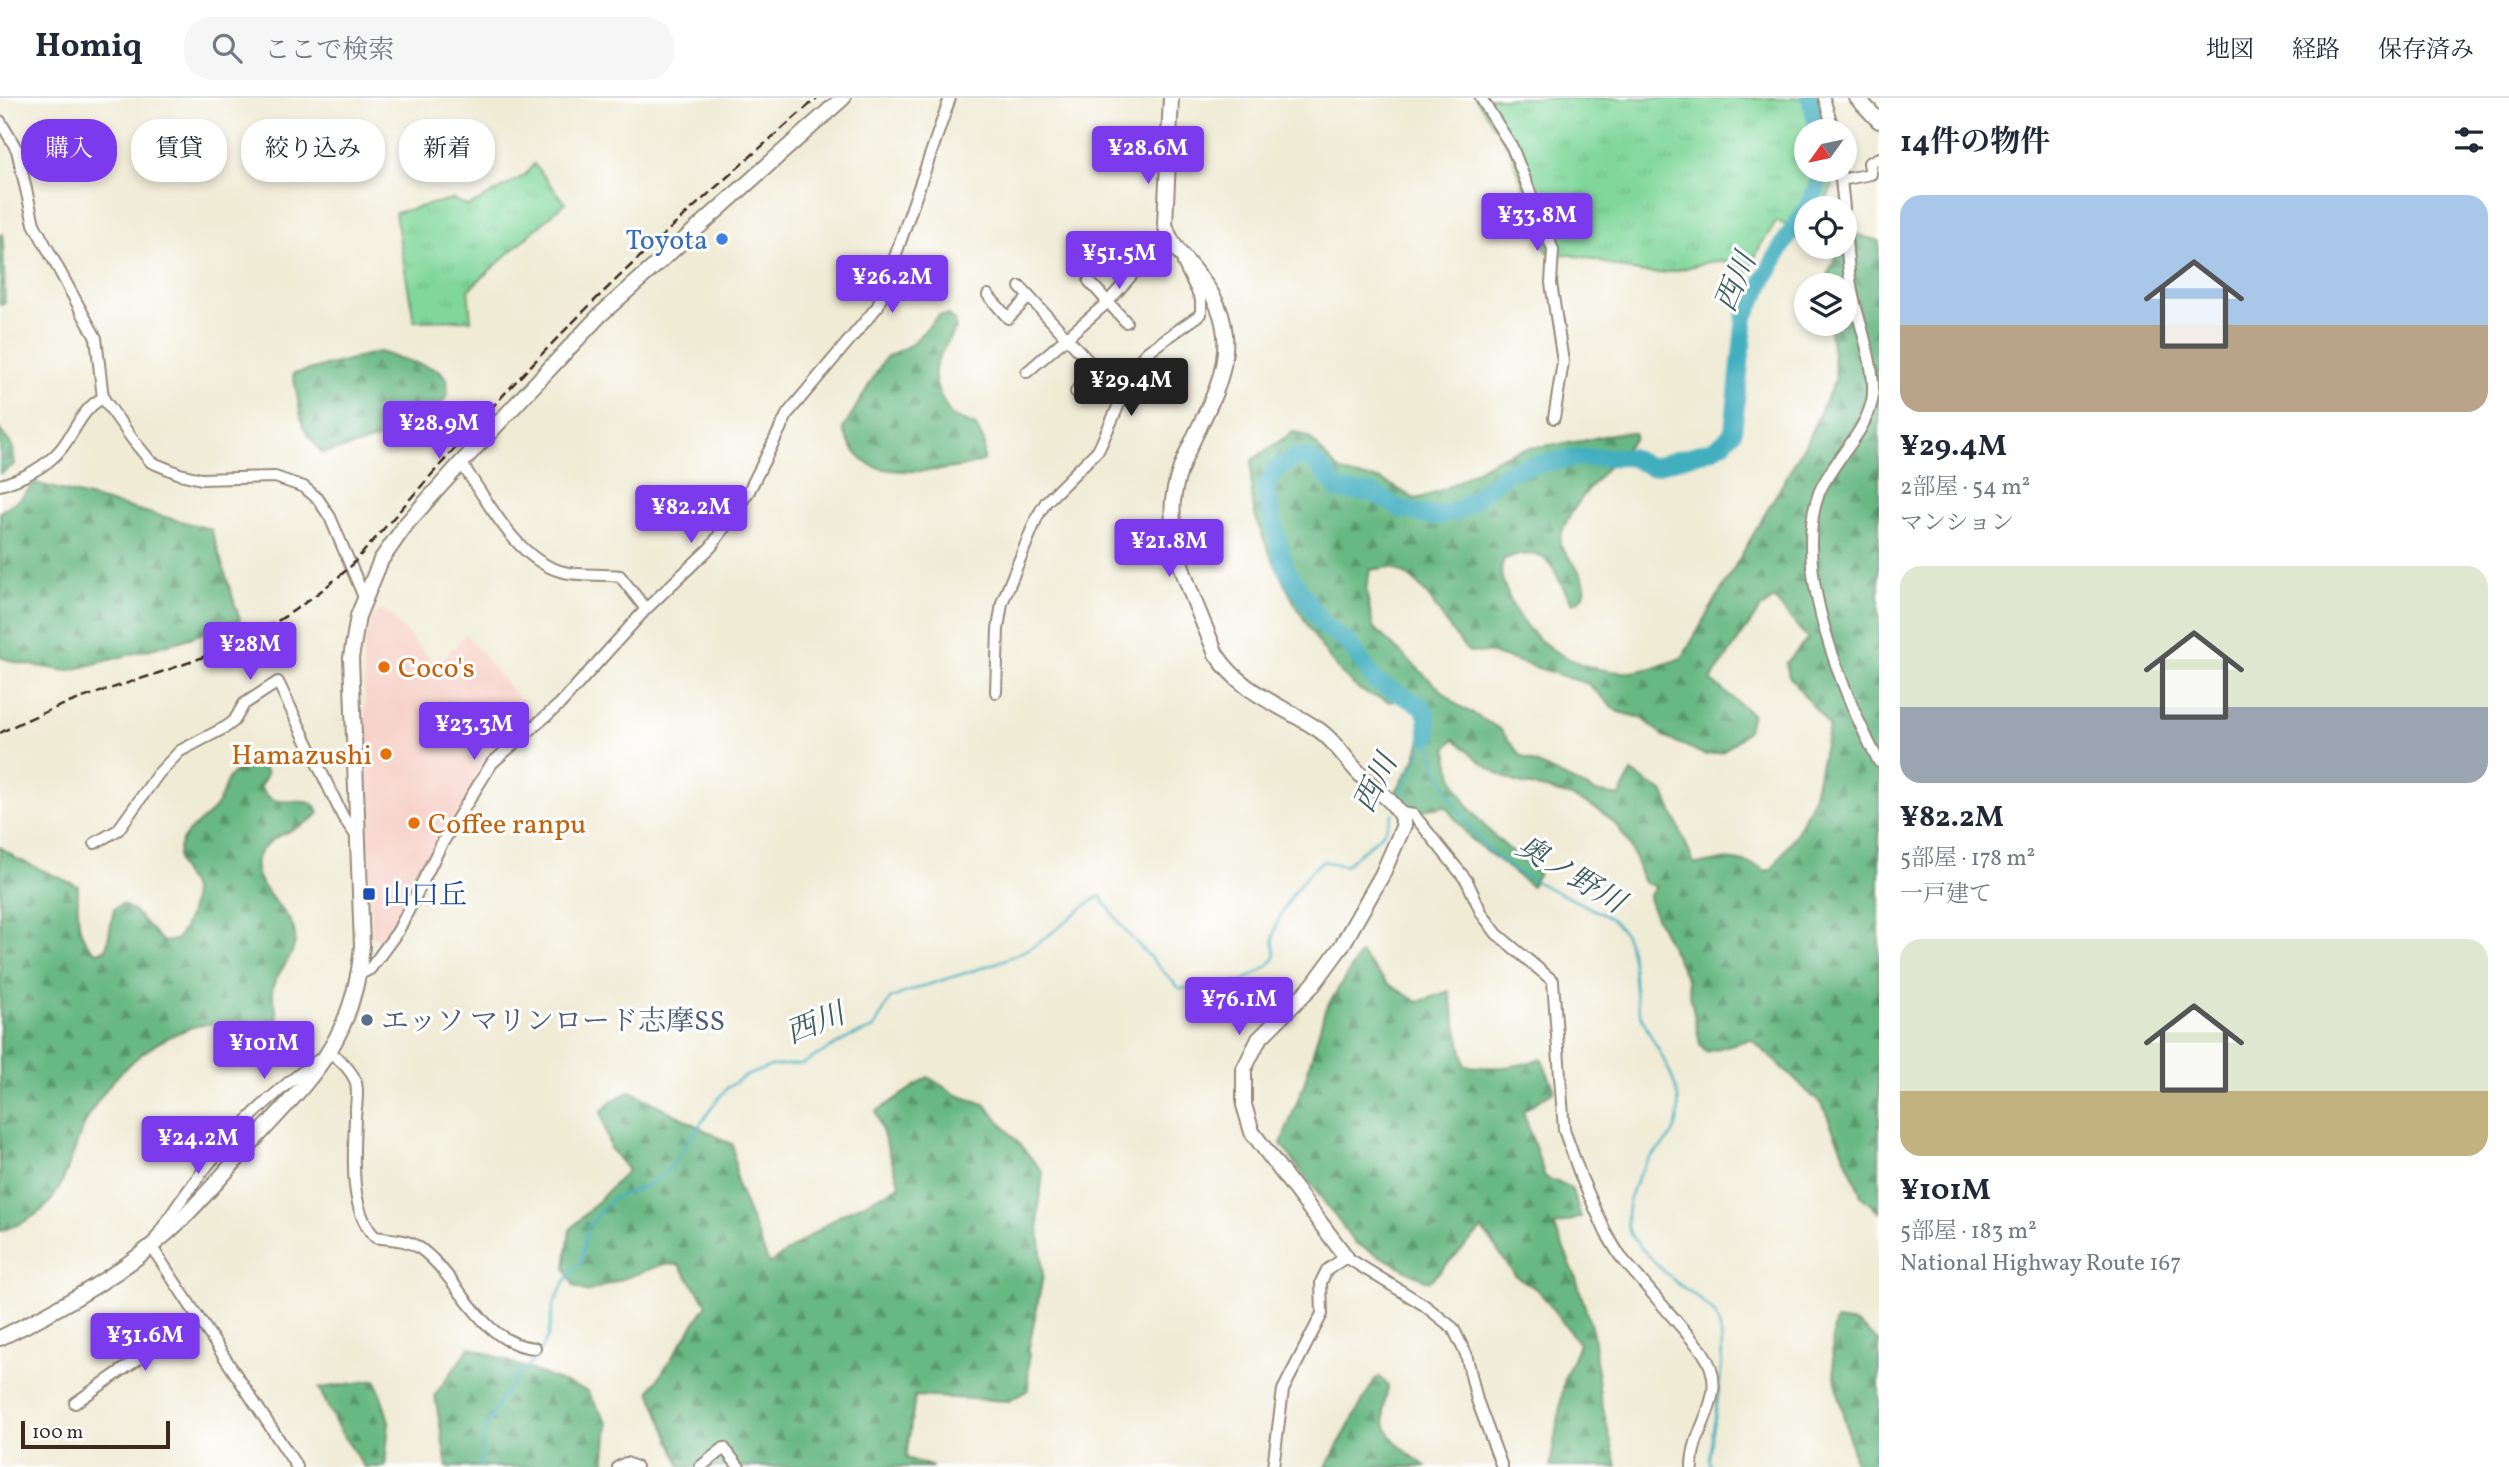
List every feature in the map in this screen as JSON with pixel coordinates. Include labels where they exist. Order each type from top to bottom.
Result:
[{"type":"street","points":[[0,1338],[113,1274],[151,1246],[182,1219],[313,1076],[330,1052],[353,1003],[360,974],[362,946],[351,672],[355,630],[364,597],[392,543],[461,463],[600,315],[843,98]]},
{"type":"street","points":[[360,974],[370,969],[398,931],[441,845],[492,763],[560,704],[646,609],[710,547],[749,491],[788,413],[878,306],[950,98]]},
{"type":"street","points":[[1171,98],[1164,209],[1168,234],[1207,284],[1220,313],[1225,337],[1223,371],[1179,476],[1172,517],[1180,561],[1216,654],[1237,682],[1325,736],[1364,779],[1401,813],[1404,825],[1341,947],[1312,985],[1259,1039],[1244,1069],[1244,1105],[1252,1132],[1346,1257],[1424,1305],[1453,1328],[1466,1354],[1480,1413],[1502,1467]]},
{"type":"street","points":[[1481,98],[1512,147],[1553,250],[1551,283],[1563,362],[1554,418]]},
{"type":"street","points":[[1824,98],[1830,119]]},
{"type":"street","points":[[1857,98],[1879,121]]},
{"type":"street","points":[[0,121],[17,150],[34,224],[96,338],[103,398],[148,460],[156,466],[201,479],[275,477],[303,486],[318,499],[330,517],[364,597]]},
{"type":"street","points":[[1857,174],[1871,174],[1869,163],[1879,158]]},
{"type":"street","points":[[1027,372],[1108,302],[1168,234]]},
{"type":"street","points":[[996,692],[998,629],[1002,603],[1037,517],[1046,502],[1099,449],[1138,362],[1147,352],[1201,313],[1201,299],[1183,264],[1183,253]]},
{"type":"street","points":[[1849,259],[1852,289],[1872,378],[1872,400],[1856,434],[1818,496],[1811,527],[1811,559],[1814,588],[1823,620],[1850,698],[1879,762]]},
{"type":"street","points":[[1089,281],[1126,322]]},
{"type":"street","points":[[1020,287],[1092,365],[1076,393]]},
{"type":"street","points":[[988,295],[1008,318],[1029,297]]},
{"type":"street","points":[[0,485],[17,480],[54,457],[91,406],[103,398]]},
{"type":"street","points":[[461,463],[516,540],[537,561],[558,570],[581,575],[620,576],[646,609]]},
{"type":"street","points":[[95,843],[118,830],[158,774],[180,751],[226,727],[234,721],[244,704],[278,682],[343,817],[358,838]]},
{"type":"street","points":[[1401,813],[1414,815],[1467,881],[1482,914],[1497,934],[1553,981],[1564,1130],[1581,1177],[1606,1233],[1620,1256],[1702,1351],[1713,1368],[1714,1394],[1696,1443],[1692,1467]]},
{"type":"street","points":[[330,1052],[356,1081],[354,1149],[357,1197],[370,1232],[375,1237],[401,1239],[421,1249],[503,1340],[514,1345],[535,1348]]},
{"type":"street","points":[[151,1246],[297,1467]]},
{"type":"street","points":[[1273,1467],[1283,1390],[1322,1314],[1321,1282],[1328,1270],[1346,1257]]},
{"type":"street","points":[[75,1403],[197,1318]]},
{"type":"street","points":[[700,1467],[724,1448],[739,1467]]},
{"type":"street","points":[[618,1467],[626,1463],[636,1467]]},
{"type":"shaded area","points":[[381,610],[390,614],[436,666],[466,634],[536,720],[503,745],[488,762],[385,942],[372,937],[363,650],[372,617]]},
{"type":"green space","points":[[1476,98],[1820,98],[1826,119],[1794,119],[1794,182],[1833,182],[1828,196],[1794,196],[1794,228],[1777,221],[1760,246],[1747,274],[1737,266],[1716,261],[1660,273],[1642,272],[1586,258],[1547,252],[1511,152]]},
{"type":"green space","points":[[534,164],[565,203],[468,290],[471,320],[414,321],[395,213],[452,199],[468,206],[524,176]]},
{"type":"green space","points":[[3,234],[5,303],[0,305],[0,235]]},
{"type":"green space","points":[[1857,234],[1879,241],[1879,1212],[1862,1197],[1823,1106],[1751,1039],[1706,1052],[1700,1044],[1687,979],[1651,907],[1649,896],[1656,887],[1643,882],[1630,847],[1613,822],[1589,805],[1573,798],[1521,784],[1495,772],[1454,739],[1447,748],[1457,787],[1467,804],[1492,834],[1539,873],[1531,886],[1472,840],[1445,806],[1418,811],[1395,793],[1415,759],[1425,726],[1418,716],[1418,706],[1402,697],[1391,702],[1357,688],[1328,656],[1298,609],[1273,560],[1256,518],[1251,489],[1252,460],[1293,432],[1308,437],[1344,472],[1381,480],[1415,499],[1441,490],[1517,451],[1614,434],[1635,433],[1635,438],[1577,504],[1562,533],[1560,545],[1582,575],[1585,584],[1581,598],[1573,603],[1549,563],[1533,554],[1504,559],[1501,570],[1503,580],[1518,616],[1529,630],[1556,652],[1572,660],[1606,670],[1631,672],[1682,658],[1806,443],[1836,378],[1831,336],[1857,336],[1857,273],[1829,272],[1834,259],[1857,259]],"holes":[[[1390,567],[1415,582],[1469,652],[1491,653],[1588,684],[1618,712],[1642,718],[1663,736],[1705,755],[1722,752],[1747,731],[1752,714],[1711,680],[1760,609],[1774,599],[1808,639],[1786,663],[1789,676],[1829,726],[1813,799],[1799,829],[1772,869],[1766,871],[1732,860],[1694,863],[1664,793],[1631,772],[1620,796],[1596,792],[1521,756],[1500,729],[1456,704],[1373,627],[1366,590],[1370,570]]]},
{"type":"green space","points":[[939,315],[948,315],[954,320],[956,329],[937,363],[935,380],[938,390],[951,416],[976,426],[984,442],[984,460],[958,467],[923,471],[888,470],[874,466],[857,454],[843,429],[885,358],[912,344]]},
{"type":"green space","points":[[379,352],[439,370],[447,379],[448,395],[424,418],[391,435],[322,453],[303,427],[293,374]]},
{"type":"green space","points":[[0,430],[13,447],[15,464],[0,474]]},
{"type":"green space","points":[[35,483],[211,529],[240,620],[184,640],[68,671],[18,663],[0,657],[0,512],[22,497]]},
{"type":"green space","points":[[250,765],[265,769],[267,774],[260,787],[266,795],[274,800],[308,802],[315,806],[319,813],[267,844],[256,863],[262,884],[286,915],[295,935],[293,950],[272,989],[278,1022],[275,1037],[263,1048],[250,1043],[224,1025],[205,1024],[171,1036],[144,1052],[108,1086],[90,1114],[64,1178],[48,1204],[21,1223],[0,1231],[0,847],[17,859],[78,886],[81,931],[89,946],[96,952],[106,950],[114,909],[122,904],[134,911],[163,942],[176,940],[187,921],[193,898],[190,884],[179,864],[178,854],[182,841],[213,810],[229,777]]},
{"type":"green space","points":[[1360,954],[1387,983],[1418,1002],[1449,991],[1465,1066],[1504,1067],[1541,1058],[1555,1090],[1523,1111],[1545,1177],[1571,1188],[1581,1217],[1554,1226],[1575,1275],[1593,1333],[1600,1396],[1617,1467],[1550,1467],[1565,1377],[1579,1344],[1539,1291],[1515,1275],[1482,1229],[1429,1282],[1355,1243],[1281,1144],[1304,1084],[1325,1010]]},
{"type":"green space","points":[[928,1077],[957,1095],[985,1104],[1043,1172],[1038,1215],[1043,1276],[1029,1347],[1028,1390],[1009,1401],[915,1396],[906,1458],[933,1467],[681,1467],[650,1391],[707,1304],[679,1265],[664,1264],[587,1292],[574,1286],[565,1268],[570,1230],[628,1170],[610,1148],[601,1112],[613,1100],[631,1091],[733,1145],[737,1184],[769,1264],[840,1215],[900,1186],[876,1112]]},
{"type":"green space","points":[[1836,1320],[1857,1323],[1879,1342],[1879,1467],[1856,1467],[1835,1373],[1833,1336]]},
{"type":"green space","points":[[470,1347],[587,1391],[608,1424],[604,1467],[447,1467],[435,1395]]},
{"type":"green space","points":[[1380,1377],[1388,1386],[1384,1410],[1388,1431],[1399,1445],[1427,1467],[1326,1467],[1375,1379]]},
{"type":"green space","points":[[376,1380],[389,1421],[385,1467],[364,1467],[337,1426],[319,1388]]},
{"type":"waterway","name":"西川","points":[[1810,98],[1816,119]]},
{"type":"waterway","name":"西川","points":[[1813,196],[1819,182]]},
{"type":"waterway","name":"西川","points":[[1428,736],[1427,715],[1422,706],[1375,681],[1350,645],[1323,625],[1285,567],[1265,489],[1277,468],[1296,457],[1305,457],[1317,464],[1339,491],[1373,493],[1401,509],[1434,517],[1460,510],[1508,472],[1537,464],[1574,458],[1630,457],[1651,467],[1711,450],[1733,432],[1745,316],[1780,249],[1794,228]]},
{"type":"waterway","name":"奥ノ野川","points":[[1428,736],[1449,792],[1459,811],[1484,845],[1514,870],[1611,919],[1627,939],[1638,1007],[1668,1067],[1678,1098],[1674,1131],[1646,1163],[1630,1196],[1628,1225],[1633,1238],[1645,1252],[1676,1282],[1707,1305],[1714,1313],[1719,1326],[1722,1363],[1709,1460],[1711,1467]]},
{"type":"waterway","name":"西川","points":[[1398,801],[1428,736]]},
{"type":"waterway","name":"西川","points":[[480,1467],[484,1433],[498,1403],[517,1376],[536,1359],[548,1337],[553,1306],[565,1281],[581,1262],[587,1230],[614,1198],[650,1184],[670,1168],[727,1088],[743,1077],[771,1066],[802,1064],[850,1037],[874,1028],[890,999],[1010,958],[1026,950],[1100,896],[1128,934],[1179,988],[1218,987],[1243,980],[1254,975],[1275,958],[1276,926],[1286,905],[1308,875],[1323,861],[1345,866],[1384,832],[1393,813]]},
{"type":"railway","points":[[0,733],[58,707],[176,667],[250,637],[295,610],[323,589],[350,567],[493,406],[610,285],[817,98]]},
{"type":"place","name":"Toyota","points":[[722,239]]},
{"type":"place","name":"Coco's","points":[[384,667]]},
{"type":"place","name":"Hamazushi","points":[[386,754]]},
{"type":"place","name":"Coffee ranpu","points":[[414,823]]},
{"type":"place","name":"山口丘","points":[[369,894]]},
{"type":"place","name":"エッソ マリンロード志摩SS","points":[[367,1020]]}]
